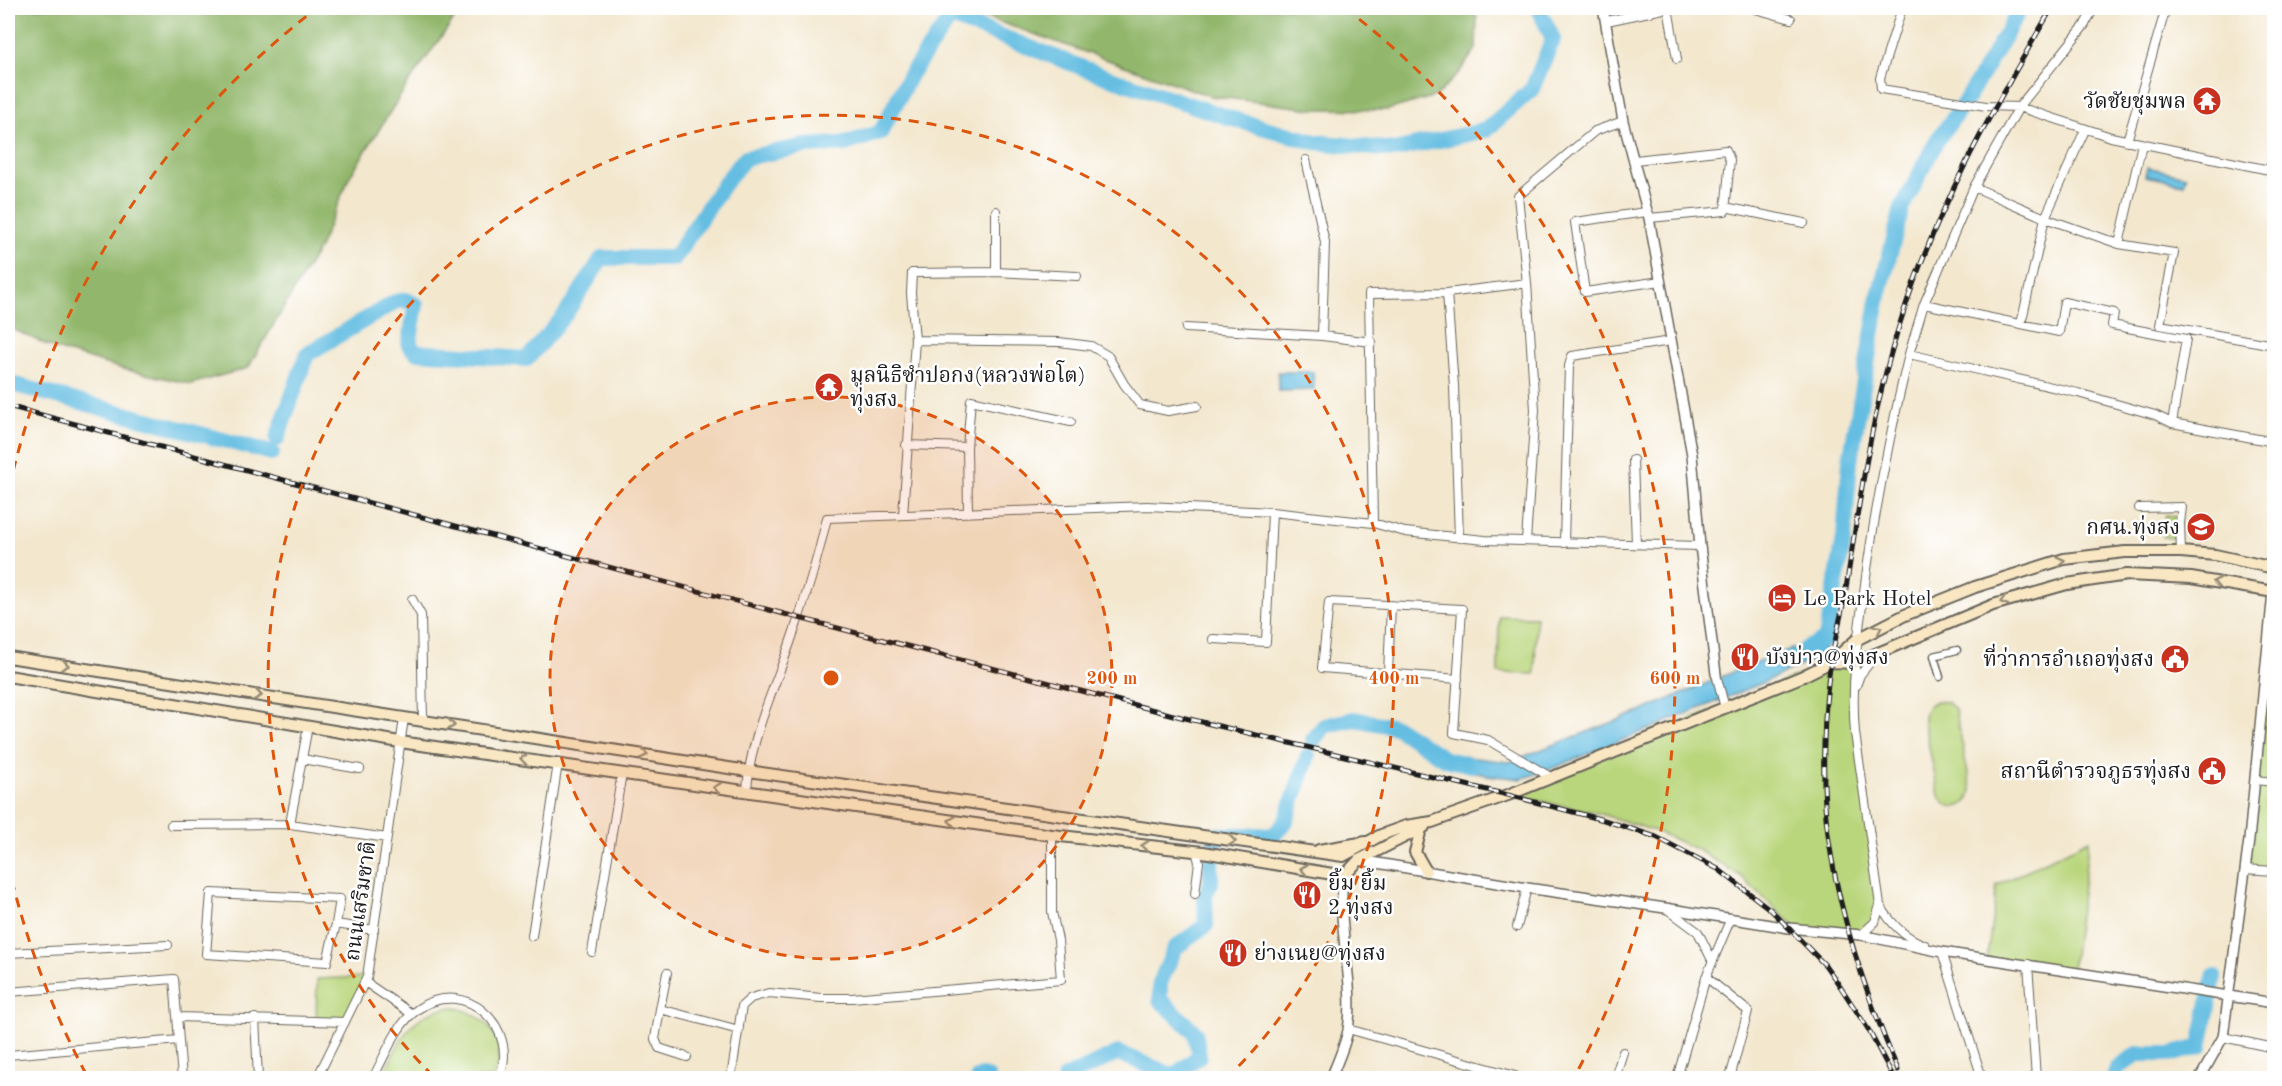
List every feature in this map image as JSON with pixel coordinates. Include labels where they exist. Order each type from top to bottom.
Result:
[{"type":"main road","points":[[8,676],[400,742],[1052,835],[1199,852],[1344,876],[1359,860],[1432,822],[1724,704],[1801,677],[1831,662],[1856,640],[1905,615],[1948,598],[2064,560],[2125,552],[2181,552],[2215,555],[2274,568]]},
{"type":"main road","points":[[1831,662],[1854,663],[1993,605],[2067,584],[2127,574],[2191,578],[2274,590]]},
{"type":"main road","points":[[8,657],[748,771],[1343,856],[1370,841],[1406,826],[1432,822]]},
{"type":"main road","points":[[1421,829],[1415,852],[1426,872]]},
{"type":"main road","points":[[1310,852],[1349,843],[1370,841]]},
{"type":"street","points":[[1603,8],[1623,121],[1648,215],[1692,455],[1700,546],[1716,674],[1724,704]]},
{"type":"street","points":[[1607,21],[1649,9],[1668,8],[1677,58]]},
{"type":"street","points":[[1752,8],[1791,19]]},
{"type":"street","points":[[1902,8],[1880,78],[1881,89],[1986,106],[2019,107],[2085,130],[2127,141],[2274,171]]},
{"type":"street","points":[[1982,1078],[1942,952],[1908,937],[1888,919],[1881,905],[1855,733],[1853,705],[1856,640],[1873,525],[1909,354],[1924,304],[1974,187],[2019,107],[2084,26],[2094,8]]},
{"type":"street","points":[[2127,141],[2166,8]]},
{"type":"street","points":[[1526,541],[1535,410],[1527,283],[1518,196],[1595,131],[1623,121]]},
{"type":"street","points":[[2021,324],[2045,218],[2085,130]]},
{"type":"street","points":[[2119,244],[2142,144]]},
{"type":"street","points":[[1635,160],[1726,150],[1730,160],[1725,212],[1648,215],[1575,222],[1586,292],[1660,281]]},
{"type":"street","points":[[1306,160],[1326,242],[1322,336]]},
{"type":"street","points":[[1974,187],[2045,218],[2119,244],[2174,253],[2160,325],[2274,345]]},
{"type":"street","points":[[1725,207],[1804,223]]},
{"type":"street","points":[[996,212],[996,272]]},
{"type":"street","points":[[903,515],[915,340],[911,293],[912,273],[996,272],[1077,276]]},
{"type":"street","points":[[1373,523],[1369,294],[1447,293],[1527,283]]},
{"type":"street","points":[[1447,293],[1454,386],[1459,538]]},
{"type":"street","points":[[1924,304],[2059,332],[2064,302],[2114,313],[2112,325],[2186,339],[2172,423]]},
{"type":"street","points":[[1186,328],[1322,336],[1371,342]]},
{"type":"street","points":[[915,340],[1059,342],[1091,346],[1108,356],[1124,384],[1140,405],[1168,411],[1197,406]]},
{"type":"street","points":[[1564,543],[1569,366],[1572,356],[1671,341]]},
{"type":"street","points":[[1909,354],[2078,393],[2155,415],[2172,423],[2274,441]]},
{"type":"street","points":[[968,513],[967,447],[971,400],[1071,422]]},
{"type":"street","points":[[906,445],[967,447]]},
{"type":"street","points":[[1633,460],[1636,543]]},
{"type":"street","points":[[747,792],[748,771],[765,713],[812,582],[827,518],[1147,506],[1272,512],[1373,523],[1405,532],[1459,538],[1700,546]]},
{"type":"street","points":[[2139,508],[2182,507],[2181,552]]},
{"type":"street","points":[[1213,639],[1266,642],[1272,512]]},
{"type":"street","points":[[2200,1078],[2223,1037],[2226,995],[2270,673],[2274,590]]},
{"type":"street","points":[[412,599],[421,615],[423,721]]},
{"type":"street","points":[[1458,679],[1323,668],[1329,602],[1462,609],[1458,679],[1454,733],[1488,740],[1549,776]]},
{"type":"street","points":[[1388,673],[1391,606]]},
{"type":"street","points":[[1940,677],[1934,656],[1957,650]]},
{"type":"street","points":[[1853,705],[1856,684],[1860,675],[1877,654]]},
{"type":"street","name":"ถนนเสริมชาติ","points":[[317,1078],[365,982],[404,718]]},
{"type":"street","points":[[290,824],[308,726]]},
{"type":"street","points":[[302,759],[360,769]]},
{"type":"street","points":[[532,936],[558,764]]},
{"type":"street","points":[[592,951],[622,773]]},
{"type":"street","points":[[2255,780],[2274,782]]},
{"type":"street","points":[[171,825],[290,824],[387,838]]},
{"type":"street","points":[[731,1078],[742,1006],[751,998],[769,993],[802,997],[852,998],[1060,980],[1058,940],[1052,912],[1052,835]]},
{"type":"street","points":[[1195,894],[1199,852]]},
{"type":"street","points":[[1343,856],[1426,872],[1816,932],[1862,934],[1942,952],[2274,1003]]},
{"type":"street","points":[[2245,869],[2274,871]]},
{"type":"street","points":[[1331,1078],[1348,1029],[1349,981],[1344,921],[1344,876]]},
{"type":"street","points":[[1517,927],[1527,888]]},
{"type":"street","points":[[210,893],[340,899],[336,924],[327,962],[206,954],[210,893]]},
{"type":"street","points":[[1862,934],[1875,922],[1881,905]]},
{"type":"street","points":[[1665,908],[1698,932],[1712,960]]},
{"type":"street","points":[[1677,1078],[1712,960],[1731,918]]},
{"type":"street","points":[[336,924],[374,930]]},
{"type":"street","points":[[8,953],[168,945]]},
{"type":"street","points":[[2028,964],[2036,1078]]},
{"type":"street","points":[[668,973],[655,1039],[659,1048],[687,1057]]},
{"type":"street","points":[[1707,976],[1748,1011],[1730,1078]]},
{"type":"street","points":[[8,992],[174,978],[182,1078]]},
{"type":"street","points":[[365,982],[412,1014]]},
{"type":"street","points":[[373,1078],[404,1022],[433,1001],[452,999],[470,1003],[485,1012],[497,1026],[504,1043],[505,1061],[499,1078]]},
{"type":"street","points":[[660,1009],[739,1030]]},
{"type":"street","points":[[178,1017],[345,1022]]},
{"type":"street","points":[[255,1018],[258,1078]]},
{"type":"street","points":[[1348,1029],[1517,1078]]},
{"type":"street","points":[[2223,1037],[2274,1048]]},
{"type":"street","points":[[8,1055],[179,1041]]},
{"type":"street","points":[[1615,1078],[1623,1052]]},
{"type":"green space","points":[[8,8],[462,8],[407,85],[350,176],[319,248],[248,368],[191,384],[123,369],[56,349],[8,327]]},
{"type":"green space","points":[[960,8],[1473,8],[1477,18],[1476,49],[1458,74],[1436,96],[1387,110],[1312,109],[1210,96]]},
{"type":"green space","points":[[2165,515],[2175,516],[2173,538],[2163,537]]},
{"type":"green space","points":[[2274,592],[2274,871],[2245,869]]},
{"type":"green space","points":[[1499,616],[1536,617],[1535,674],[1498,673]]},
{"type":"green space","points":[[1831,662],[1854,663],[1853,705],[1879,915],[1861,935],[1797,929],[1739,875],[1696,849],[1655,831],[1591,811],[1508,795]]},
{"type":"green space","points":[[1936,701],[1947,702],[1955,709],[1971,788],[1970,795],[1964,804],[1954,807],[1943,802],[1939,796],[1924,723],[1928,707]]},
{"type":"green space","points":[[2089,840],[2072,970],[1987,958],[1997,885]]},
{"type":"green space","points":[[367,977],[345,1022],[316,1022],[317,979]]},
{"type":"green space","points":[[453,1007],[476,1016],[492,1032],[499,1053],[498,1065],[493,1078],[381,1078],[400,1041],[415,1022],[425,1015]]},
{"type":"water","points":[[2147,167],[2186,176],[2184,184],[2145,176]]},
{"type":"water","points":[[1278,372],[1313,372],[1314,390],[1278,391]]},
{"type":"water","points":[[1826,639],[1824,655],[1765,682],[1521,779],[1486,775],[1447,765],[1450,755],[1509,762],[1642,711],[1749,665]]},
{"type":"waterway","points":[[277,439],[307,354],[395,302],[406,300],[416,305],[409,345],[416,352],[527,359],[565,315],[602,258],[674,258],[723,185],[745,158],[805,146],[845,144],[881,132],[910,75],[951,17],[1104,76],[1233,119],[1315,142],[1394,150],[1486,130],[1532,89],[1553,39],[1538,8]]},
{"type":"waterway","points":[[1806,649],[1826,639],[1844,538],[1850,461],[1879,295],[1902,208],[1936,142],[1967,99],[2021,8]]},
{"type":"waterway","points":[[8,383],[272,453]]},
{"type":"waterway","points":[[1313,740],[1324,726],[1354,719],[1396,727],[1445,759],[1471,765]]},
{"type":"waterway","points":[[1065,1078],[1118,1053],[1174,1076],[1199,1056],[1195,1032],[1160,1000],[1160,983],[1175,948],[1206,925],[1205,895],[1211,883],[1211,863],[1217,835],[1274,835],[1286,821],[1308,756]]},
{"type":"waterway","points":[[2114,1078],[2117,1069],[2137,1054],[2173,1054],[2200,1047],[2214,977]]},
{"type":"waterway","points":[[978,1078],[982,1076],[988,1078]]},
{"type":"railway","points":[[1898,1070],[1855,955],[1833,865],[1826,815],[1824,771],[1826,702],[1831,661],[1845,595],[1874,422],[1901,320],[1931,238],[1967,160],[2052,8]]},
{"type":"railway","points":[[8,406],[799,618],[1181,717],[1508,795],[1604,820],[1656,837],[1718,869],[1771,910],[1825,965],[1868,1029],[1894,1078]]},
{"type":"place","name":"วัดชัยชุมพล","points":[[2207,101]]},
{"type":"place","name":"มูลนิธิซำปอกง(หลวงพ่อโต) ทุ่งสง","points":[[829,387]]},
{"type":"place","name":"กศน.ทุ่งสง","points":[[2201,527]]},
{"type":"place","name":"Le Park Hotel","points":[[1782,598]]},
{"type":"place","name":"บังบ่าว@ทุ่งสง","points":[[1745,657]]},
{"type":"place","name":"ที่ว่าการอำเถอทุ่งสง","points":[[2175,659]]},
{"type":"place","name":"สถานีตำรวจภูธรทุ่งสง","points":[[2212,771]]},
{"type":"place","name":"ยิ้ม ยิ้ม 2 ทุ่งสง","points":[[1307,895]]},
{"type":"place","name":"ย่างเนย@ทุ่งสง","points":[[1233,953]]}]
